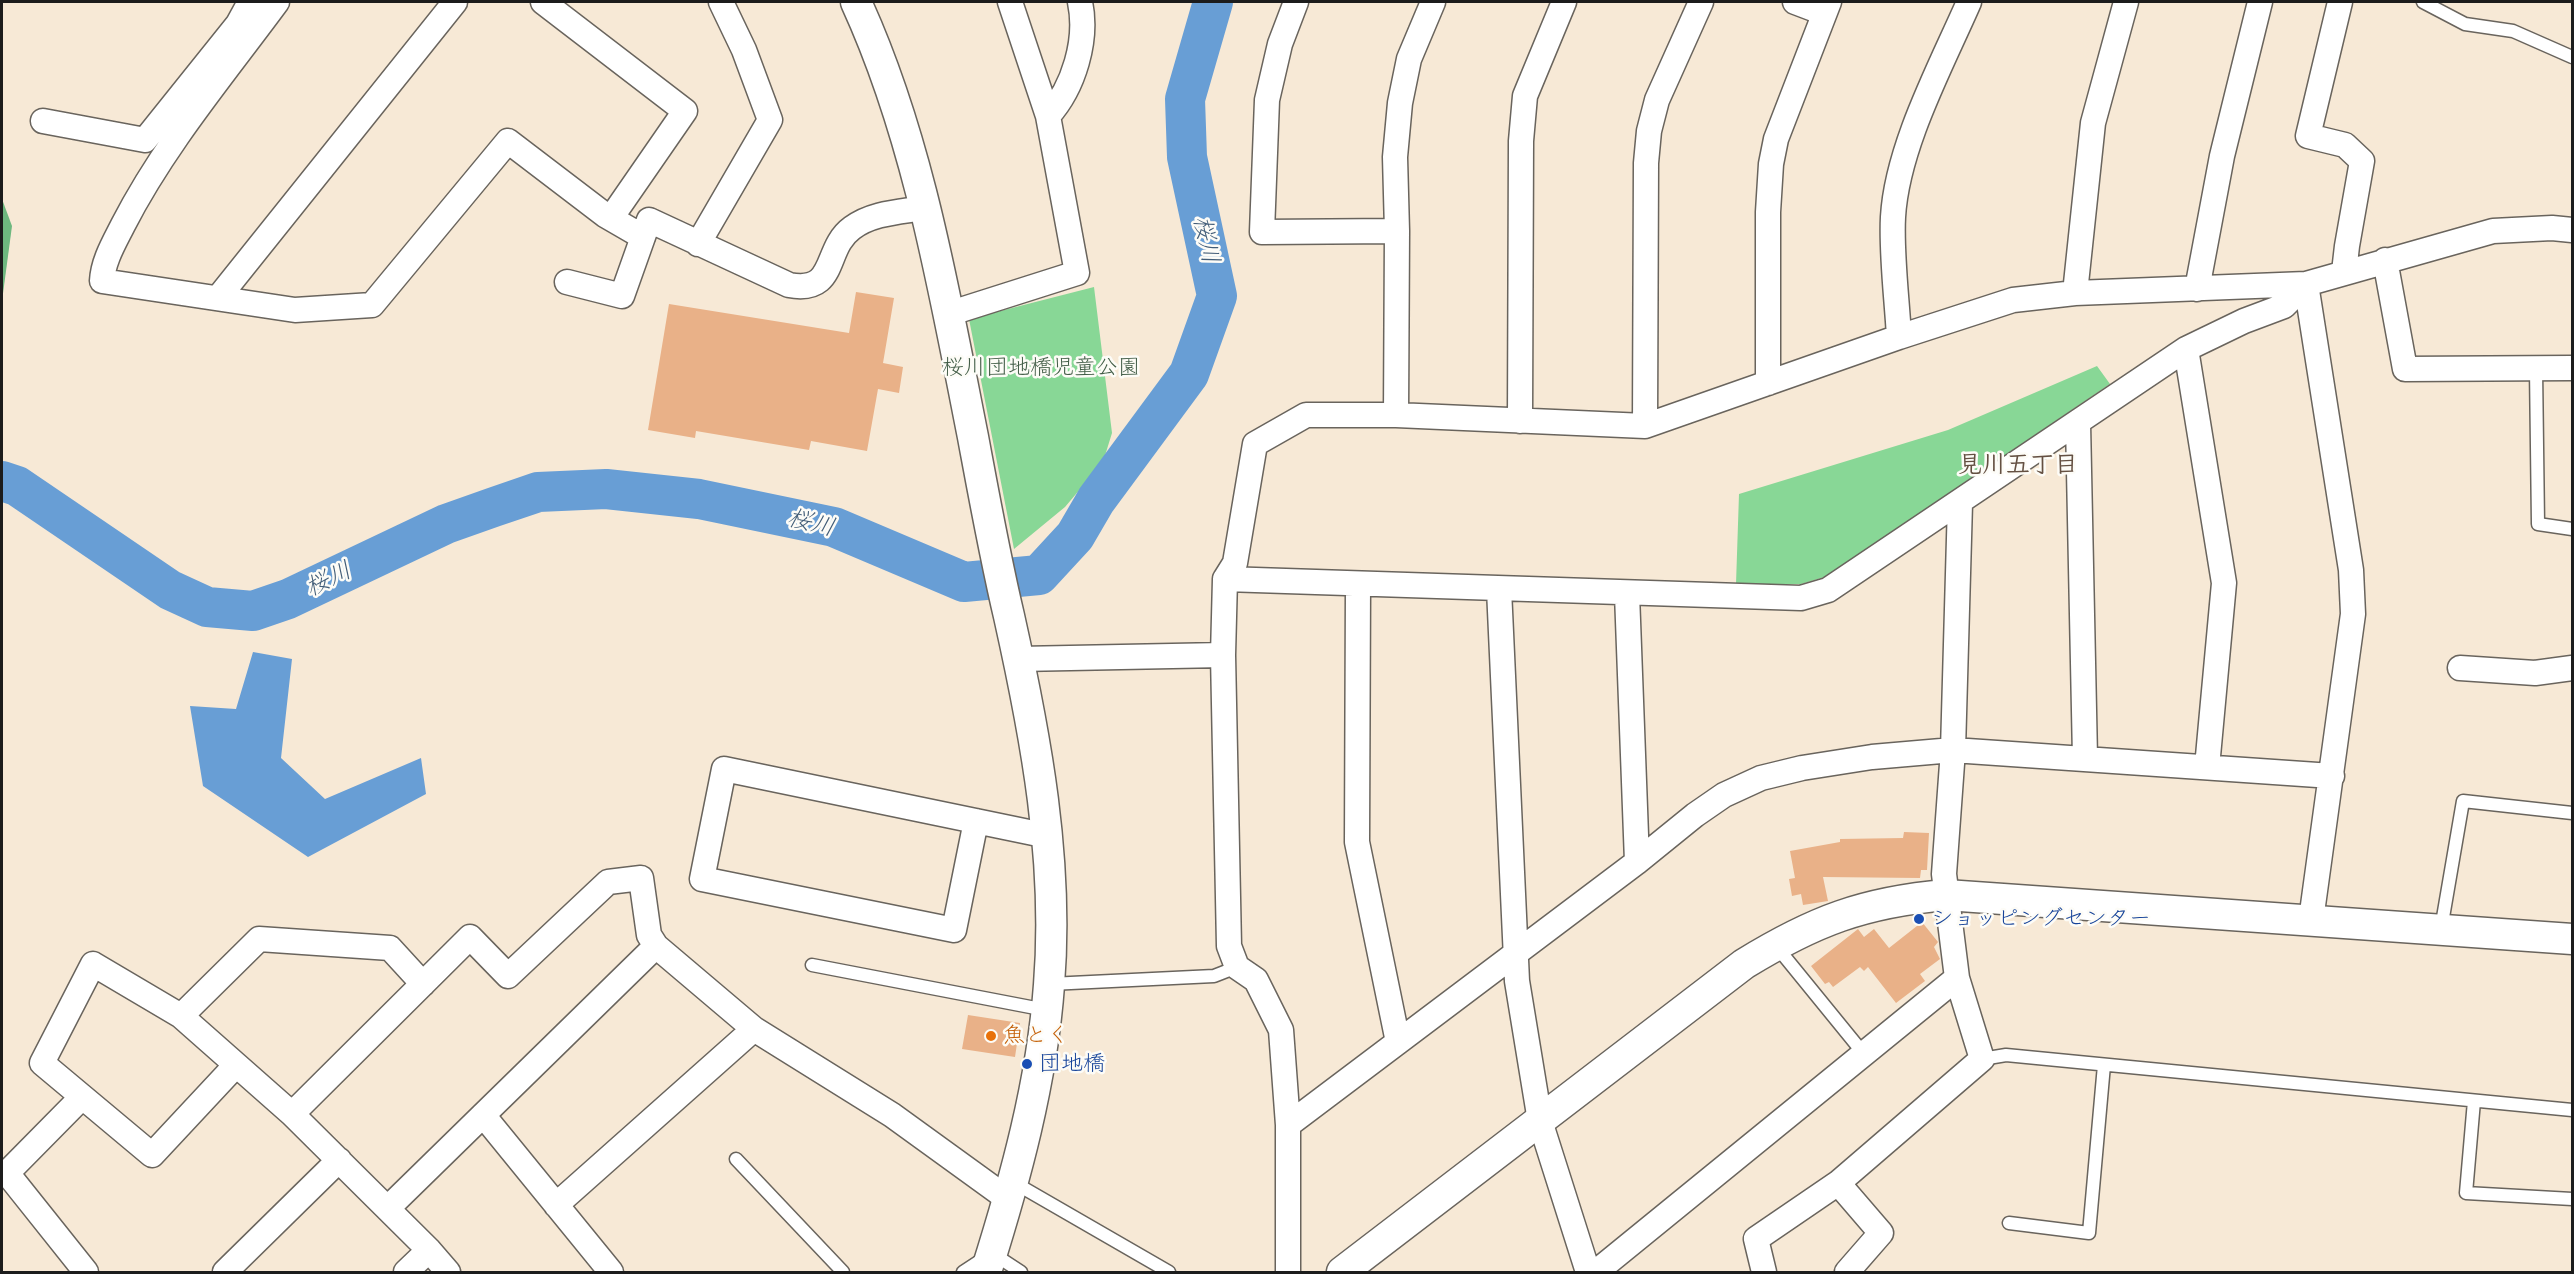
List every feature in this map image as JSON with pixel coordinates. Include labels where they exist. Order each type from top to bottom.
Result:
[{"type":"street","points":[[43,121],[145,140],[238,24],[250,2]]},
{"type":"street","points":[[277,2],[159,161],[109,252],[102,281],[295,310],[372,305],[508,141],[611,218],[643,237]]},
{"type":"street","points":[[218,298],[455,2]]},
{"type":"street","points":[[543,2],[685,111],[611,218]]},
{"type":"street","points":[[698,244],[770,120],[744,50],[721,2]]},
{"type":"street","points":[[856,2],[894,93],[914,162],[948,314],[1008,615],[1019,659],[1048,836],[1051,891],[1048,997],[1035,1087],[1011,1191],[989,1263]]},
{"type":"street","points":[[948,314],[1077,273],[1048,116],[1010,2]]},
{"type":"street","points":[[1048,116],[1062,101],[1079,51],[1082,12],[1080,2]]},
{"type":"street","points":[[1296,2],[1280,44],[1267,100],[1262,232],[1397,231]]},
{"type":"street","points":[[1396,415],[1395,157],[1400,103],[1408,59],[1433,2]]},
{"type":"street","points":[[1521,421],[1521,141],[1525,96],[1564,2]]},
{"type":"street","points":[[1645,426],[1646,163],[1649,131],[1657,100],[1701,2]]},
{"type":"street","points":[[1768,384],[1768,213],[1771,164],[1776,139],[1826,8],[1795,2]]},
{"type":"street","points":[[1899,337],[1893,218],[1898,180],[1912,136],[1969,2]]},
{"type":"street","points":[[2075,293],[2093,123],[2126,2]]},
{"type":"street","points":[[2197,289],[2222,156],[2260,2]]},
{"type":"street","points":[[2340,2],[2308,136],[2345,145],[2362,161],[2344,272]]},
{"type":"street","points":[[567,282],[622,296],[649,220],[789,285],[803,287],[816,284],[824,276],[839,242],[850,229],[873,216],[923,207]]},
{"type":"street","points":[[1288,1272],[1288,1125],[1281,1030],[1256,980],[1237,967],[1229,946],[1223,656],[1225,579],[1235,563],[1255,444],[1306,415],[1396,415],[1645,426],[1899,337],[2013,300],[2075,293],[2306,284],[2493,231],[2552,228],[2572,230]]},
{"type":"street","points":[[2385,260],[2405,369],[2572,368]]},
{"type":"street","points":[[1225,579],[1801,598],[1828,590],[2186,349],[2244,321],[2284,306],[2306,284]]},
{"type":"street","points":[[2306,284],[2351,570],[2353,615],[2311,920]]},
{"type":"street","points":[[2186,349],[2224,583],[2206,767]]},
{"type":"street","points":[[2078,423],[2085,758]]},
{"type":"street","points":[[1764,1272],[1756,1239],[1838,1183],[1982,1059],[1957,978],[1944,874],[1953,750],[1960,502]]},
{"type":"street","points":[[1358,584],[1358,842],[1398,1042]]},
{"type":"street","points":[[1499,589],[1515,954],[1540,1121],[1588,1272]]},
{"type":"street","points":[[1627,594],[1637,862]]},
{"type":"street","points":[[1019,659],[1223,656]]},
{"type":"street","points":[[2460,668],[2535,673],[2572,668]]},
{"type":"street","points":[[1288,1125],[1637,862],[1695,815],[1724,795],[1761,778],[1802,768],[1872,757],[1953,750],[2332,776]]},
{"type":"street","points":[[976,821],[954,930],[702,879],[724,770],[976,821],[1048,836]]},
{"type":"street","points":[[292,1114],[470,937],[507,976],[608,882],[641,878],[649,935],[656,946],[754,1029],[1011,1191]]},
{"type":"street","points":[[1342,1272],[1744,964],[1799,932],[1856,910],[1946,895],[2572,939]]},
{"type":"street","points":[[181,1016],[259,939],[390,948],[423,984]]},
{"type":"street","points":[[388,1209],[656,946]]},
{"type":"street","points":[[236,1065],[152,1155],[42,1064],[93,964],[181,1016],[292,1114],[429,1250],[448,1272]]},
{"type":"street","points":[[1596,1272],[1957,978]]},
{"type":"street","points":[[556,1205],[754,1029]]},
{"type":"street","points":[[82,1097],[7,1173],[86,1272]]},
{"type":"street","points":[[483,1115],[611,1272]]},
{"type":"street","points":[[225,1272],[339,1160]]},
{"type":"street","points":[[1838,1183],[1881,1233],[1847,1272]]},
{"type":"street","points":[[406,1272],[429,1250]]},
{"type":"lane","points":[[2423,2],[2465,24],[2512,31],[2572,57]]},
{"type":"lane","points":[[2536,369],[2538,524],[2572,529]]},
{"type":"lane","points":[[2441,930],[2463,801],[2572,813]]},
{"type":"lane","points":[[1775,945],[1864,1054]]},
{"type":"lane","points":[[812,965],[1048,997],[1214,976],[1237,967]]},
{"type":"lane","points":[[1982,1059],[2006,1054],[2572,1110]]},
{"type":"lane","points":[[2009,1223],[2089,1233],[2104,1065]]},
{"type":"lane","points":[[2474,1101],[2466,1193],[2572,1199]]},
{"type":"lane","points":[[736,1160],[843,1272]]},
{"type":"lane","points":[[1011,1191],[1169,1272]]},
{"type":"lane","points":[[963,1272],[989,1263],[1021,1272]]},
{"type":"green space","points":[[2,199],[12,226],[2,301]]},
{"type":"green space","name":"桜川団地橋児童公園","points":[[1094,287],[1112,433],[1103,462],[1065,507],[1014,549],[969,319]]},
{"type":"green space","points":[[2097,366],[2110,384],[1828,576],[1801,584],[1736,584],[1739,494],[1948,430]]},
{"type":"water","points":[[253,652],[292,659],[281,758],[325,799],[421,758],[426,794],[308,857],[203,786],[190,706],[236,709]]},
{"type":"building","points":[[856,292],[894,298],[883,363],[903,367],[899,393],[878,389],[867,451],[811,441],[809,450],[696,431],[695,438],[648,430],[669,304],[849,333]]},
{"type":"building","points":[[1904,832],[1929,833],[1927,870],[1921,870],[1920,878],[1823,877],[1828,901],[1803,905],[1801,894],[1792,896],[1789,879],[1795,878],[1790,851],[1840,842],[1840,839],[1903,838]]},
{"type":"building","points":[[1922,922],[1938,942],[1934,947],[1940,959],[1920,974],[1925,981],[1896,1003],[1868,967],[1864,971],[1860,967],[1833,987],[1829,982],[1825,984],[1811,966],[1858,929],[1864,937],[1874,929],[1889,948]]},
{"type":"building","name":"魚とく","points":[[968,1015],[1020,1023],[1015,1057],[962,1049]]},
{"type":"waterway","name":"桜川","points":[[2,481],[17,486],[170,590],[207,607],[253,611],[288,599],[446,524],[494,507],[538,492],[606,489],[699,499],[834,527],[964,582],[1039,575],[1075,536],[1096,500],[1189,374],[1217,296],[1187,157],[1185,99],[1213,2]]},
{"type":"place","name":"ショッピングセンター","points":[[1919,919]]},
{"type":"place","name":"魚とく","points":[[991,1036]]},
{"type":"place","name":"団地橋","points":[[1027,1064]]},
{"type":"district","name":"見川五丁目","points":[[2018,466]]}]
